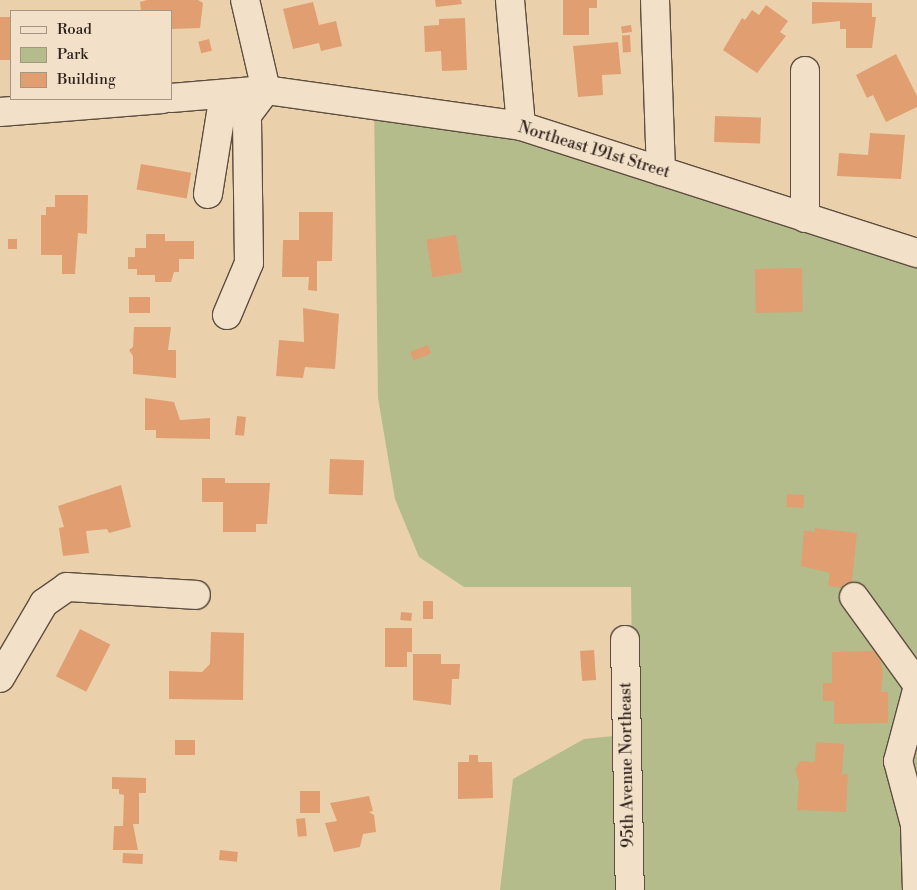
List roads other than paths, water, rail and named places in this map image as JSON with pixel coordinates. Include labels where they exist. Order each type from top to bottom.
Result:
[{"type":"street","points":[[227,315],[249,264],[247,115],[266,90],[245,0]]},
{"type":"street","points":[[510,0],[521,126]]},
{"type":"street","points":[[661,171],[662,4]]},
{"type":"street","points":[[805,71],[805,218]]},
{"type":"street","name":"Northeast 191st Street","points":[[172,98],[266,90],[521,126],[917,253]]},
{"type":"street","points":[[208,194],[224,94]]},
{"type":"street","points":[[0,112],[150,100]]},
{"type":"street","points":[[0,678],[22,634],[44,603],[68,587],[196,595]]},
{"type":"street","points":[[854,597],[917,684]]},
{"type":"street","name":"95th Avenue Northeast","points":[[625,640],[630,890]]},
{"type":"street","points":[[916,890],[915,825],[898,761],[917,690]]}]
